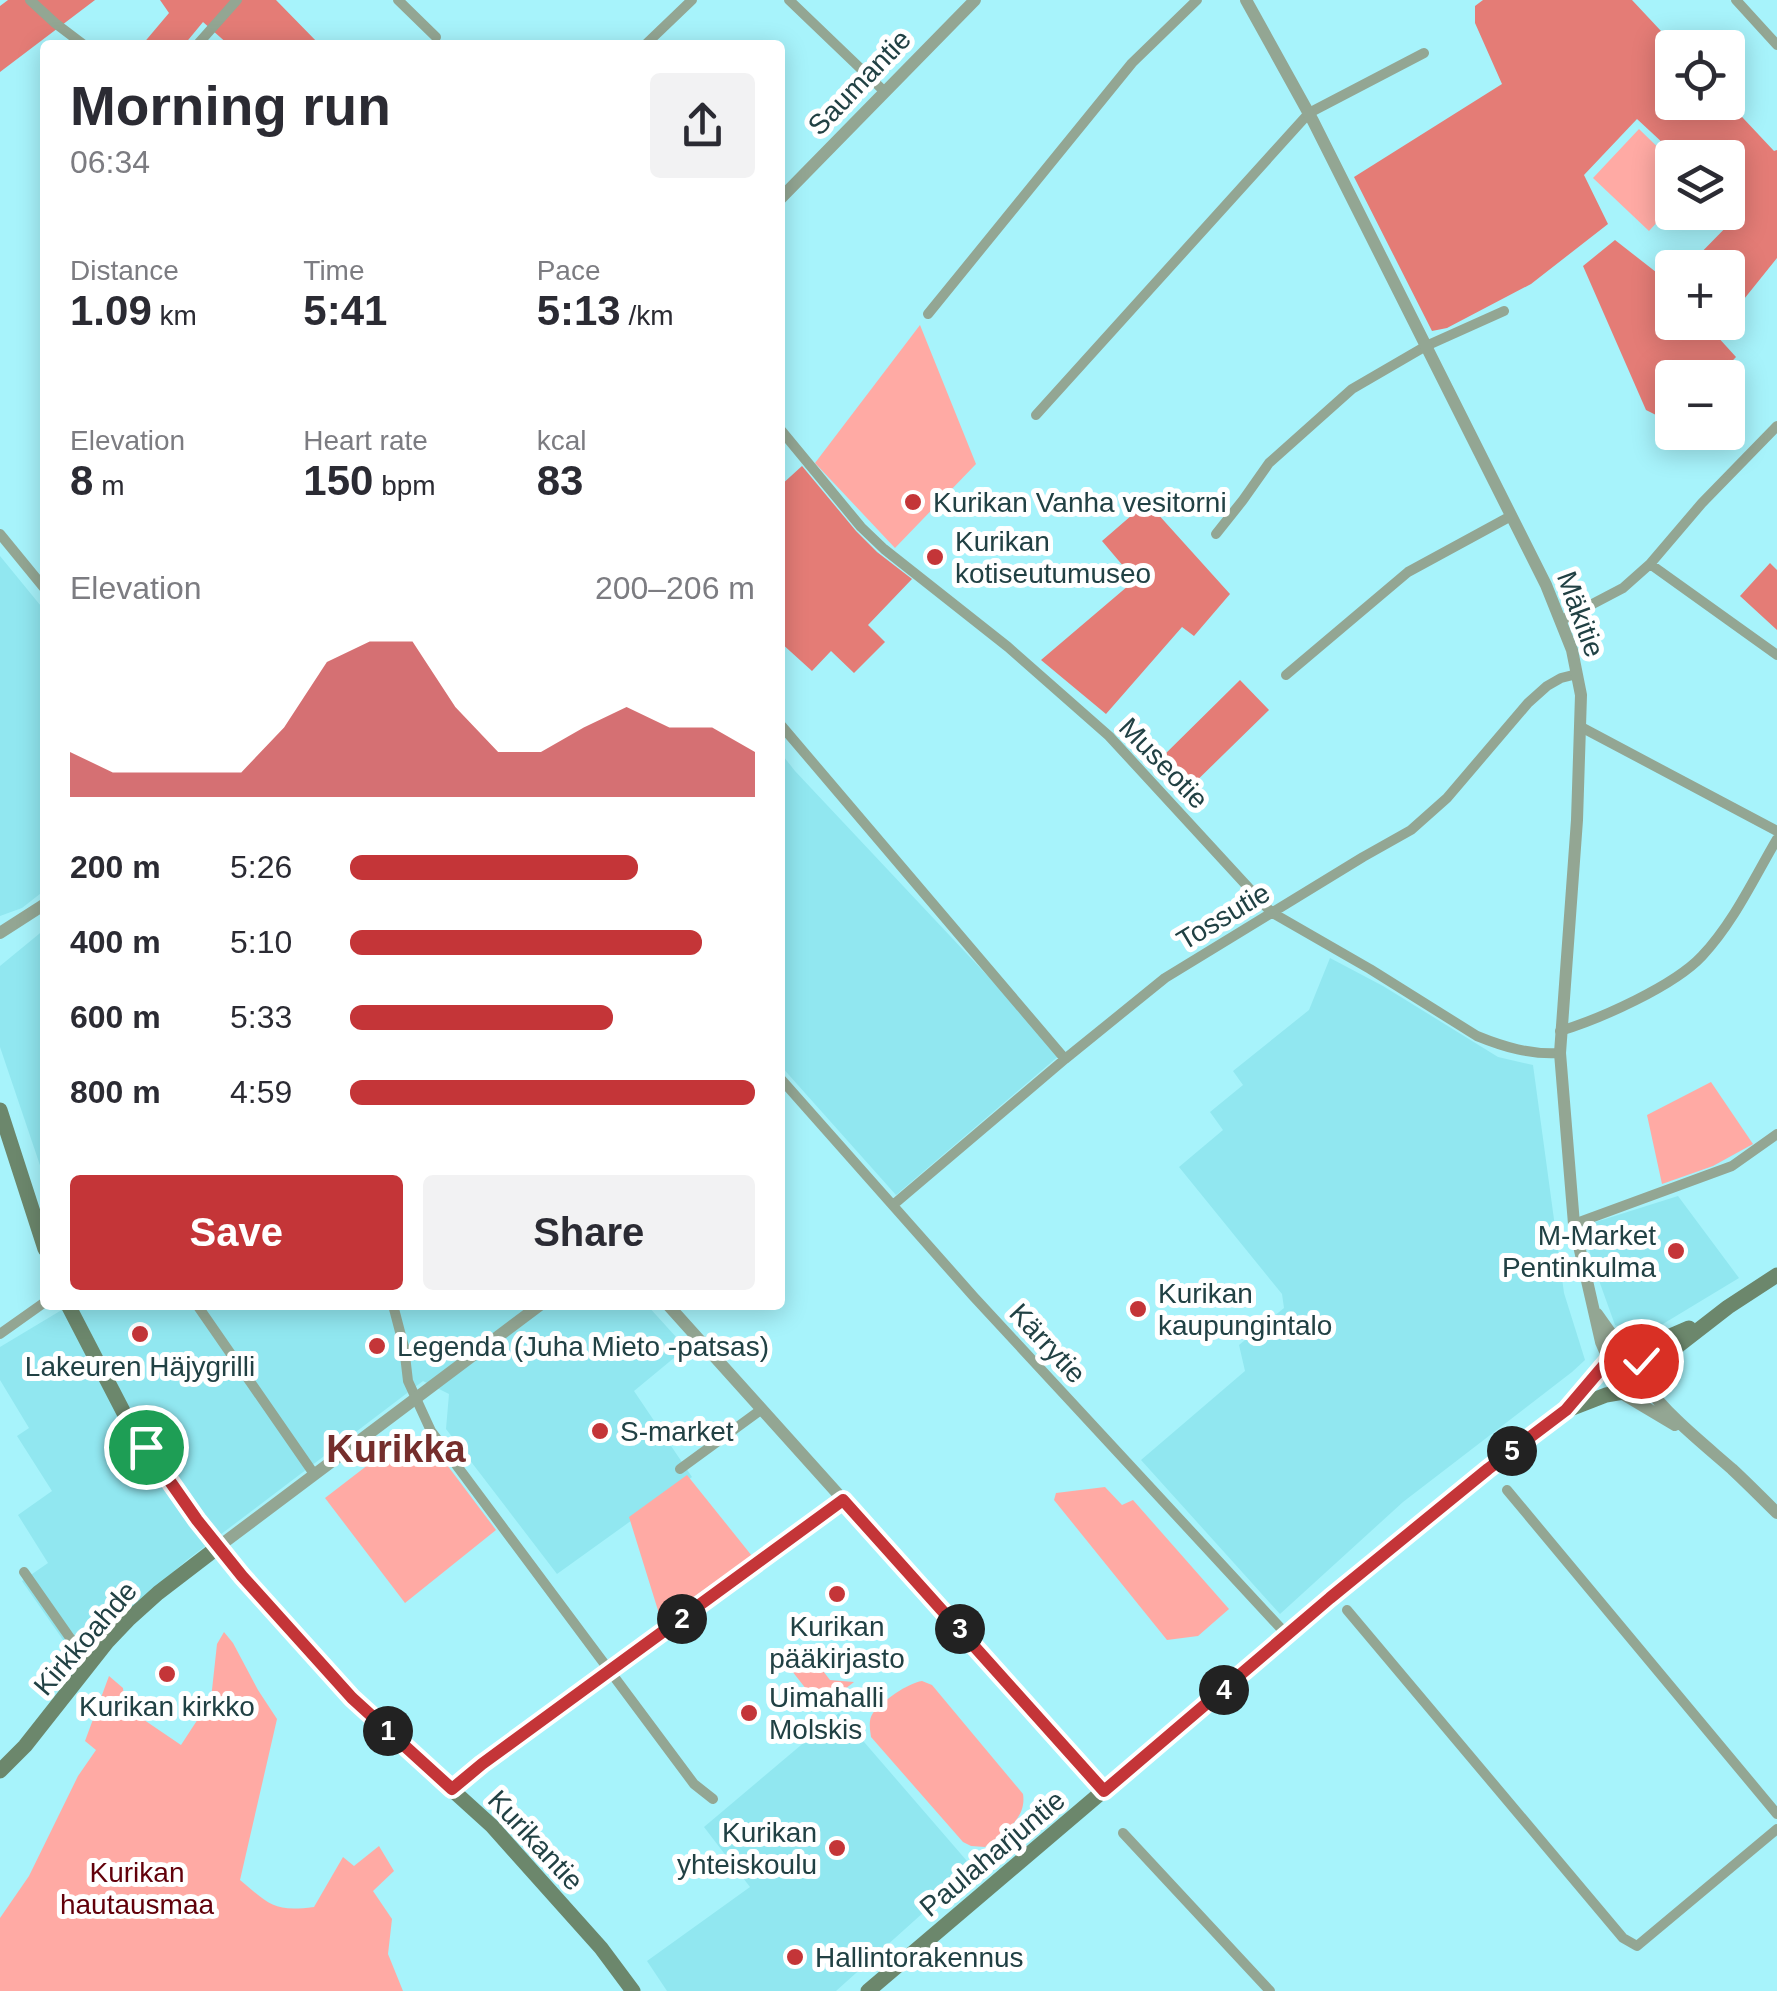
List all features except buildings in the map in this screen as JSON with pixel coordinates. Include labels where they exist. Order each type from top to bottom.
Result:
[{"type":"main road","points":[[0,1110],[40,1234]]},
{"type":"main road","name":"Paulaharjuntie","points":[[1643,1380],[1679,1345],[1777,1275]]},
{"type":"main road","name":"Paulaharjuntie","points":[[871,1990],[1488,1469],[1566,1410],[1617,1357],[1670,1338],[1728,1308]]},
{"type":"main road","name":"Kurikantie","points":[[71,1310],[124,1412],[218,1547],[352,1698],[492,1826],[601,1948],[633,1991]]},
{"type":"main road","points":[[1617,1357],[1641,1361],[1643,1380],[1635,1390],[1620,1393],[1604,1380],[1617,1357]]},
{"type":"main road","name":"Paulaharjuntie","points":[[1566,1410],[1620,1393]]},
{"type":"main road","name":"Kirkkoahde","points":[[0,1771],[128,1620],[218,1547]]},
{"type":"street","points":[[30,0],[77,40]]},
{"type":"street","points":[[201,40],[237,0]]},
{"type":"street","points":[[398,0],[436,37]]},
{"type":"street","points":[[650,40],[692,0]]},
{"type":"street","points":[[789,0],[884,92]]},
{"type":"street","name":"Saumantie","points":[[785,194],[974,0]]},
{"type":"street","points":[[928,314],[1132,63],[1197,0]]},
{"type":"street","name":"Mäkitie","points":[[1246,0],[1309,113],[1426,346],[1562,620],[1572,650],[1581,695],[1581,727],[1560,1053],[1574,1224],[1595,1312],[1617,1357]]},
{"type":"street","points":[[1736,0],[1777,44]]},
{"type":"street","points":[[1036,415],[1309,113],[1424,53]]},
{"type":"street","points":[[1216,534],[1269,462],[1352,388],[1426,346],[1504,311]]},
{"type":"street","points":[[1562,620],[1623,588],[1650,564],[1702,503],[1777,426]]},
{"type":"street","name":"Museotie","points":[[785,435],[884,549],[1008,647],[1108,736],[1271,912],[1477,1036],[1528,1052],[1560,1053]]},
{"type":"street","points":[[1286,676],[1408,572],[1511,516]]},
{"type":"street","points":[[0,534],[40,584]]},
{"type":"street","points":[[1650,564],[1777,655]]},
{"type":"street","name":"Tossutie","points":[[892,1205],[1164,978],[1411,830],[1447,798],[1547,686],[1577,674]]},
{"type":"street","points":[[1560,1032],[1607,1014],[1701,958],[1734,914],[1777,835],[1581,727]]},
{"type":"street","points":[[785,730],[1064,1059]]},
{"type":"street","points":[[0,933],[40,907]]},
{"type":"street","name":"Kärrytie","points":[[785,1084],[1003,1329],[1288,1636]]},
{"type":"street","points":[[1574,1224],[1732,1166],[1777,1134]]},
{"type":"street","points":[[0,1334],[40,1306]]},
{"type":"street","points":[[200,1310],[314,1474]]},
{"type":"street","points":[[394,1310],[408,1381],[431,1431],[694,1784],[713,1799]]},
{"type":"street","points":[[218,1547],[533,1310]]},
{"type":"street","points":[[672,1310],[1104,1791]]},
{"type":"street","points":[[1643,1380],[1656,1400],[1686,1430],[1777,1512]]},
{"type":"street","points":[[1620,1393],[1686,1430]]},
{"type":"street","points":[[680,1469],[762,1410]]},
{"type":"street","points":[[1507,1490],[1777,1814]]},
{"type":"street","points":[[452,1789],[843,1500]]},
{"type":"street","points":[[24,1572],[89,1665]]},
{"type":"street","points":[[1347,1610],[1624,1938],[1636,1946],[1777,1830]]},
{"type":"street","points":[[1124,1833],[1270,1991]]},
{"type":"shaded area","points":[[8,0],[95,0],[0,72],[0,6]]},
{"type":"shaded area","points":[[160,0],[276,0],[315,40],[223,40],[203,22],[188,40],[146,40],[169,13]]},
{"type":"shaded area","points":[[1483,0],[1632,0],[1660,30],[1655,30],[1655,120],[1745,120],[1777,150],[1777,258],[1745,298],[1745,250],[1704,250],[1723,230],[1745,230],[1745,140],[1660,140],[1637,119],[1584,175],[1608,224],[1531,284],[1447,328],[1432,331],[1354,177],[1502,84],[1475,23],[1475,6]]},
{"type":"shaded area","points":[[1615,240],[1655,271],[1655,340],[1721,340],[1736,357],[1655,360],[1655,414],[1646,410],[1583,266]]},
{"type":"shaded area","points":[[802,466],[856,531],[912,579],[868,625],[885,642],[854,673],[831,651],[812,671],[785,647],[785,481]]},
{"type":"shaded area","points":[[1147,502],[1230,594],[1194,636],[1182,627],[1106,714],[1041,660],[1135,580],[1102,541]]},
{"type":"shaded area","points":[[0,556],[40,605],[40,894],[22,908],[0,916]]},
{"type":"shaded area","points":[[1770,563],[1777,570],[1777,630],[1740,596]]},
{"type":"shaded area","points":[[1240,680],[1269,710],[1180,797],[1157,762]]},
{"type":"shaded area","points":[[785,758],[1061,1054],[896,1195],[785,1071]]},
{"type":"shaded area","points":[[40,933],[40,1165],[0,1047],[0,966]]},
{"type":"shaded area","points":[[1330,958],[1498,1057],[1533,1065],[1564,1293],[1585,1360],[1403,1502],[1280,1614],[1141,1460],[1245,1371],[1239,1345],[1284,1308],[1282,1294],[1179,1167],[1223,1130],[1210,1112],[1243,1085],[1233,1071],[1309,1010]]},
{"type":"shaded area","points":[[1678,1196],[1739,1278],[1643,1336],[1615,1325],[1583,1226]]},
{"type":"shaded area","points":[[62,1310],[652,1310],[686,1348],[634,1391],[692,1477],[557,1574],[446,1429],[449,1394],[423,1381],[187,1560],[75,1657],[22,1581],[48,1563],[18,1515],[52,1491],[17,1436],[29,1428],[0,1380],[0,1347]]},
{"type":"shaded area","name":"Kurikan yhteiskoulu","points":[[839,1713],[973,1868],[836,1991],[667,1991],[647,1961],[750,1887],[704,1827]]},
{"type":"green space","points":[[1639,129],[1655,145],[1655,224],[1649,231],[1593,178]]},
{"type":"green space","points":[[920,325],[976,464],[895,548],[815,463]]},
{"type":"green space","points":[[1711,1082],[1753,1144],[1713,1166],[1662,1184],[1647,1115]]},
{"type":"green space","points":[[399,1441],[432,1445],[496,1530],[405,1603],[325,1498]]},
{"type":"green space","points":[[687,1475],[752,1556],[661,1620],[629,1517]]},
{"type":"green space","points":[[1105,1487],[1122,1505],[1133,1500],[1229,1609],[1198,1636],[1167,1640],[1054,1500],[1056,1493]]},
{"type":"green space","name":"Kurikan hautausmaa","points":[[224,1632],[277,1719],[240,1880],[273,1905],[314,1907],[343,1857],[354,1866],[379,1846],[394,1871],[373,1891],[392,1919],[388,1954],[403,1991],[0,1991],[0,1918],[29,1876],[78,1776],[96,1750],[85,1741],[109,1676],[123,1688],[125,1707],[181,1745],[211,1699],[217,1644]]},
{"type":"green space","points":[[807,1650],[830,1680],[854,1682],[821,1708],[792,1671],[796,1658]]},
{"type":"green space","points":[[922,1681],[932,1685],[1023,1794],[1017,1818],[985,1847],[963,1842],[871,1737],[870,1719],[877,1708]]},
{"type":"place","name":"Kurikan Vanha vesitorni","points":[[913,502]]},
{"type":"place","name":"Kurikan kotiseutumuseo","points":[[935,557]]},
{"type":"place","name":"M-Market Pentinkulma","points":[[1676,1251]]},
{"type":"place","name":"Kurikan kaupungintalo","points":[[1138,1309]]},
{"type":"place","name":"Lakeuren Häjygrilli","points":[[140,1334]]},
{"type":"place","name":"Legenda (Juha Mieto -patsas)","points":[[377,1346]]},
{"type":"place","name":"S-market","points":[[600,1431]]},
{"type":"place","name":"Kurikan pääkirjasto","points":[[837,1594]]},
{"type":"place","name":"Kurikan kirkko","points":[[167,1674]]},
{"type":"place","name":"Uimahalli Molskis","points":[[749,1713]]},
{"type":"place","name":"Kurikan yhteiskoulu","points":[[837,1848]]},
{"type":"place","name":"Hallintorakennus","points":[[795,1957]]},
{"type":"district","name":"Kurikka","points":[[396,1449]]},
{"type":"route","points":[[146,1447],[242,1576],[352,1698],[452,1789],[843,1500],[1104,1791],[1330,1598],[1566,1410],[1608,1358],[1629,1352],[1641,1361]]}]
